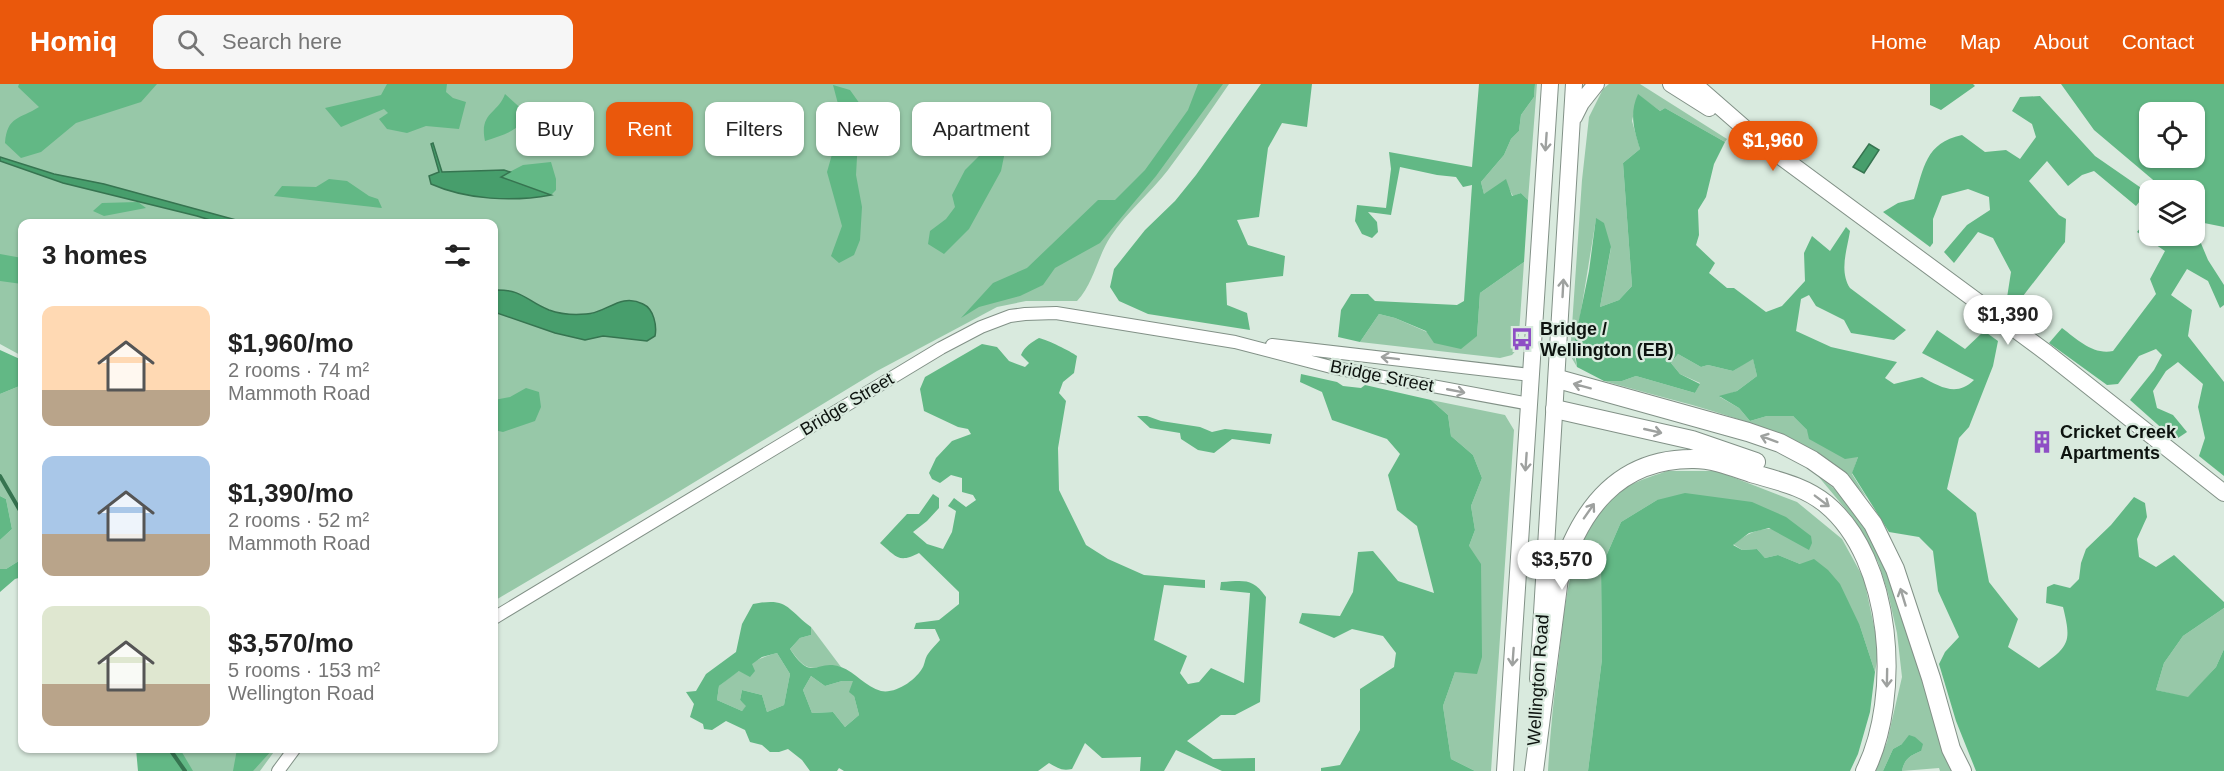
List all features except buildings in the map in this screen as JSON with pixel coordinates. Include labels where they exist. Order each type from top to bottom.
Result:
[{"type":"highway","points":[[1558,379],[1779,443],[1812,460],[1840,480],[1873,524],[1895,569],[1931,678],[1951,749],[1962,771]]},
{"type":"highway","points":[[1555,409],[1692,440],[1755,461],[1826,504],[1846,525],[1864,554],[1874,579],[1885,632],[1886,687],[1883,714],[1877,740],[1865,771]]},
{"type":"highway","points":[[1533,771],[1559,578],[1576,531],[1601,496],[1635,472],[1668,462],[1695,459],[1722,464],[1801,488]]},
{"type":"main road","points":[[1530,404],[1550,84]]},
{"type":"main road","points":[[1555,409],[1574,84]]},
{"type":"main road","points":[[1571,123],[1581,103],[1596,84]]},
{"type":"main road","points":[[1671,84],[1757,139],[2047,353],[2224,493]]},
{"type":"main road","points":[[1694,84],[1757,139]]},
{"type":"main road","name":"Bridge Street","points":[[1531,375],[1558,379]]},
{"type":"main road","name":"Bridge Street","points":[[1530,404],[1555,409]]},
{"type":"main road","name":"Wellington Road","points":[[1505,771],[1530,404]]},
{"type":"main road","name":"Wellington Road","points":[[1533,771],[1555,409]]},
{"type":"street","name":"Bridge Street","points":[[498,616],[963,336],[996,321],[1025,314],[1056,313],[1235,342],[1336,351],[1531,375]]},
{"type":"street","name":"Bridge Street","points":[[1235,342],[1335,368],[1530,404]]},
{"type":"street","points":[[278,771],[291,753]]},
{"type":"shaded area","points":[[0,84],[1229,84],[1168,170],[1111,236],[1088,286],[1077,301],[1026,301],[997,307],[877,371],[498,599],[498,219],[18,219],[18,354],[0,344]]},
{"type":"shaded area","points":[[19,84],[157,84],[141,102],[76,123],[41,152],[21,158],[5,143],[8,128],[16,119],[39,107],[18,87]]},
{"type":"shaded area","points":[[387,84],[447,84],[446,92],[453,98],[466,102],[459,129],[426,126],[407,133],[387,129],[379,119],[388,113],[384,109],[341,127],[325,108],[381,95]]},
{"type":"shaded area","points":[[1198,84],[1223,84],[1156,176],[1100,243],[1055,268],[1043,285],[1020,296],[979,307],[961,318],[993,283],[1027,268],[1098,200],[1115,200],[1145,170],[1188,110]]},
{"type":"shaded area","points":[[1261,84],[1312,84],[1307,127],[1282,123],[1268,148],[1259,217],[1237,220],[1248,245],[1285,256],[1283,276],[1226,283],[1227,305],[1247,313],[1250,330],[1148,314],[1119,301],[1110,287],[1114,269],[1145,230],[1175,201],[1196,175]]},
{"type":"shaded area","points":[[1479,84],[1535,84],[1534,97],[1521,115],[1519,131],[1511,139],[1504,155],[1481,182],[1484,194],[1506,179],[1512,196],[1521,193],[1528,200],[1524,262],[1480,293],[1477,336],[1461,349],[1434,343],[1426,331],[1379,314],[1360,342],[1338,337],[1341,310],[1351,294],[1368,294],[1375,301],[1457,305],[1464,301],[1472,185],[1463,187],[1456,177],[1400,167],[1391,215],[1368,212],[1377,222],[1378,232],[1372,238],[1362,234],[1355,221],[1357,205],[1386,208],[1391,169],[1389,152],[1472,167]]},
{"type":"shaded area","points":[[1535,84],[1537,84],[1528,200],[1521,193],[1513,196],[1509,189],[1484,194],[1481,182],[1504,155],[1511,139],[1519,131],[1521,115],[1534,97]]},
{"type":"shaded area","points":[[1609,84],[1640,84],[1727,139],[1725,142],[1665,108],[1660,111],[1638,95],[1632,121],[1640,149],[1623,163],[1632,286],[1619,300],[1600,307],[1611,248],[1596,219],[1574,354],[1577,367],[1570,355],[1582,180],[1589,117],[1603,89]]},
{"type":"shaded area","points":[[1930,84],[1973,84],[1975,86],[1941,110],[1930,105]]},
{"type":"shaded area","points":[[2061,84],[2224,84],[2224,227],[2205,223],[2205,180],[2153,180],[2094,130]]},
{"type":"shaded area","points":[[833,85],[850,90],[859,102],[838,102]]},
{"type":"shaded area","points":[[505,94],[516,104],[516,128],[485,141],[484,131],[487,119]]},
{"type":"shaded area","points":[[1638,94],[1660,111],[1665,108],[1725,142],[1714,164],[1706,197],[1698,210],[1699,235],[1696,245],[1715,263],[1709,273],[1727,288],[1734,288],[1766,312],[1782,306],[1805,281],[1804,253],[1812,236],[1830,251],[1846,227],[1850,231],[1844,268],[1850,288],[1906,330],[1894,340],[1851,333],[1844,320],[1816,306],[1809,295],[1801,299],[1796,331],[1831,347],[1897,362],[1885,378],[1894,384],[1922,377],[1948,389],[1961,388],[1974,380],[1922,353],[1937,330],[1965,349],[1984,331],[1998,341],[1993,366],[1969,427],[1959,438],[1947,489],[1976,513],[1989,582],[2018,619],[2008,647],[2039,668],[2062,649],[2067,636],[2063,607],[2046,603],[2047,587],[2054,584],[2070,588],[2079,579],[2086,549],[2111,525],[2134,497],[2145,503],[2147,517],[2137,539],[2139,557],[2156,567],[2174,555],[2224,602],[2224,608],[2183,636],[2164,663],[2156,690],[2188,697],[2216,667],[2224,649],[2224,771],[1976,771],[1956,721],[1939,664],[1945,652],[1959,637],[1938,591],[1933,551],[1919,537],[1889,532],[1852,473],[1858,457],[1845,459],[1809,439],[1807,430],[1793,416],[1767,416],[1750,421],[1739,408],[1719,396],[1737,391],[1757,376],[1753,359],[1733,371],[1708,365],[1701,367],[1678,354],[1671,363],[1680,374],[1700,384],[1695,393],[1636,376],[1622,381],[1604,381],[1577,367],[1574,344],[1589,271],[1596,218],[1604,223],[1611,247],[1600,307],[1619,300],[1632,286],[1623,163],[1640,149],[1633,115]]},
{"type":"shaded area","points":[[2040,96],[2095,156],[2139,186],[2139,202],[2136,206],[2094,171],[2082,175],[2068,186],[2047,161],[2029,181],[2059,215],[2066,219],[2065,242],[2023,296],[2044,320],[2038,329],[2006,304],[2011,272],[1993,238],[1978,232],[1954,263],[1944,252],[1967,225],[1990,210],[1989,197],[1968,189],[1942,196],[1933,219],[1933,243],[1930,247],[1883,212],[1898,203],[1914,199],[1928,158],[1940,144],[1950,139],[1962,135],[1985,152],[2006,150],[2020,159],[2036,137],[2032,124],[2012,111],[2020,97]]},
{"type":"shaded area","points":[[433,143],[442,172],[504,170],[510,172],[501,177],[551,195],[490,198],[460,193],[431,184],[429,176],[439,172],[431,144]]},
{"type":"shaded area","points":[[1869,144],[1879,150],[1864,173],[1853,167]]},
{"type":"shaded area","points":[[832,156],[857,156],[856,175],[862,207],[860,240],[854,255],[839,263],[831,256],[842,226],[827,172]]},
{"type":"shaded area","points":[[979,156],[1004,156],[1001,171],[969,229],[944,254],[928,244],[930,231],[946,219],[955,207],[952,195],[965,170]]},
{"type":"shaded area","points":[[0,157],[54,174],[104,184],[232,219],[207,219],[63,183],[0,161]]},
{"type":"shaded area","points":[[551,162],[556,179],[556,190],[551,195],[500,177],[523,165]]},
{"type":"shaded area","points":[[329,179],[347,181],[369,196],[378,199],[382,208],[274,196],[282,186],[316,187]]},
{"type":"shaded area","points":[[138,202],[146,208],[104,216],[93,211],[102,203]]},
{"type":"shaded area","points":[[2158,246],[2202,246],[2224,285],[2224,305],[2220,308],[2208,281],[2187,269],[2171,295],[2192,310],[2188,336],[2224,382],[2224,476],[2199,456],[2205,438],[2198,407],[2203,384],[2178,362],[2166,371],[2153,391],[2157,408],[2173,415],[2187,432],[2175,440],[2130,400],[2154,370],[2162,355],[2156,349],[2139,356],[2118,384],[2107,385],[2049,343],[2062,328],[2092,349],[2113,351],[2156,294],[2150,279],[2165,251]]},
{"type":"shaded area","points":[[0,254],[18,257],[18,283],[0,281]]},
{"type":"shaded area","points":[[1524,262],[1518,348],[1512,355],[1500,358],[1360,342],[1379,314],[1395,318],[1427,332],[1477,336],[1480,293]]},
{"type":"shaded area","points":[[498,290],[512,291],[541,307],[568,314],[593,313],[627,300],[635,301],[647,306],[656,327],[655,336],[647,341],[603,336],[585,340],[555,333],[498,313]]},
{"type":"shaded area","points":[[1039,338],[1077,356],[1074,373],[1063,382],[1059,393],[1066,401],[1058,448],[1059,490],[1086,545],[1108,559],[1144,575],[1205,580],[1205,588],[1164,585],[1154,640],[1187,656],[1180,673],[1188,684],[1199,682],[1211,668],[1244,683],[1250,593],[1220,590],[1221,582],[1251,583],[1266,597],[1260,702],[1235,715],[1221,715],[1187,741],[1213,759],[1255,758],[1255,771],[1222,771],[1176,750],[1164,771],[1140,771],[1141,757],[1102,758],[1085,743],[1072,769],[1068,770],[1060,769],[1049,763],[1038,771],[844,771],[839,768],[837,771],[810,771],[802,760],[788,749],[770,752],[762,745],[750,742],[745,730],[726,721],[712,730],[704,729],[703,724],[690,717],[694,704],[686,692],[696,691],[706,674],[736,652],[742,624],[753,604],[780,603],[811,627],[811,635],[800,638],[790,649],[804,665],[810,668],[826,665],[841,667],[881,691],[899,688],[916,677],[929,652],[940,640],[935,629],[914,629],[916,623],[939,620],[959,604],[959,592],[919,553],[906,558],[898,557],[880,543],[907,514],[919,514],[933,494],[939,498],[939,508],[913,532],[927,544],[943,549],[952,532],[956,511],[948,506],[954,498],[966,507],[976,500],[973,495],[962,492],[962,478],[951,475],[940,483],[932,479],[929,473],[936,458],[952,441],[971,434],[968,429],[958,427],[924,411],[920,389],[925,377],[982,344],[997,347],[1009,361],[1025,367],[1029,363],[1021,355],[1022,352]],"holes":[[[777,653],[790,674],[784,705],[767,712],[762,695],[742,690],[740,700],[746,706],[742,711],[717,700],[719,686],[739,671],[750,677],[755,671],[752,664],[762,657]],[[811,676],[825,686],[842,681],[853,681],[849,692],[854,696],[859,715],[845,727],[833,712],[812,713],[803,690]]]},
{"type":"shaded area","points":[[0,350],[18,358],[18,387],[0,394]]},
{"type":"shaded area","points":[[1678,354],[1701,367],[1708,365],[1733,371],[1753,358],[1757,376],[1737,391],[1720,397],[1739,408],[1750,421],[1767,416],[1793,416],[1807,430],[1858,457],[1852,474],[1867,498],[1825,458],[1784,437],[1734,418],[1604,381],[1622,381],[1636,376],[1695,393],[1700,383],[1680,374],[1671,363]]},
{"type":"shaded area","points":[[1301,374],[1337,382],[1343,386],[1361,388],[1365,385],[1431,400],[1448,415],[1451,436],[1473,455],[1482,478],[1471,506],[1475,530],[1469,546],[1481,564],[1482,657],[1477,674],[1455,672],[1443,706],[1451,759],[1475,771],[1321,771],[1321,768],[1340,765],[1360,730],[1360,689],[1394,667],[1396,653],[1383,636],[1352,629],[1334,638],[1299,623],[1302,613],[1340,616],[1353,592],[1358,552],[1373,551],[1398,581],[1434,593],[1417,526],[1397,510],[1388,475],[1400,454],[1387,439],[1332,420],[1322,392],[1300,382]]},
{"type":"shaded area","points":[[18,387],[18,562],[6,569],[0,569],[0,540],[12,529],[6,499],[0,496],[0,394]]},
{"type":"shaded area","points":[[526,388],[539,392],[541,407],[535,421],[503,432],[498,431],[498,399],[510,397]]},
{"type":"shaded area","points":[[1431,400],[1505,415],[1514,430],[1491,771],[1475,771],[1451,759],[1443,706],[1455,672],[1469,546],[1475,530],[1471,506],[1482,478],[1473,455],[1451,436],[1448,415]]},
{"type":"shaded area","points":[[1137,416],[1200,427],[1212,432],[1225,429],[1272,434],[1270,444],[1232,439],[1214,453],[1198,450],[1181,439],[1180,433],[1150,428]]},
{"type":"shaded area","points":[[1667,471],[1717,471],[1797,502],[1842,539],[1864,579],[1879,650],[1875,672],[1860,626],[1800,564],[1778,555],[1765,558],[1757,549],[1742,550],[1733,544],[1754,532],[1770,529],[1811,536],[1657,500],[1621,522],[1601,568],[1602,659],[1588,771],[1548,771],[1564,617],[1576,555],[1594,518],[1612,496],[1634,483]]},
{"type":"shaded area","points":[[1818,476],[1850,501],[1879,544],[1907,624],[1938,737],[1953,771],[1940,771],[1939,768],[1902,771],[1908,758],[1921,751],[1902,744],[1893,749],[1883,771],[1875,771],[1887,742],[1902,677],[1897,633],[1878,562],[1854,519]]},
{"type":"shaded area","points":[[1685,493],[1752,502],[1786,517],[1811,536],[1812,543],[1809,550],[1769,528],[1749,533],[1733,545],[1742,550],[1757,549],[1765,558],[1778,555],[1800,564],[1814,559],[1840,584],[1860,626],[1875,672],[1870,712],[1858,754],[1850,771],[1588,771],[1602,659],[1601,568],[1621,522],[1657,500]]},
{"type":"shaded area","points":[[0,496],[6,499],[12,529],[0,540]]},
{"type":"shaded area","points":[[18,562],[18,578],[0,592],[0,569],[6,569]]},
{"type":"shaded area","points":[[2224,608],[2224,649],[2216,667],[2188,698],[2156,690],[2164,663],[2183,636]]},
{"type":"shaded area","points":[[811,627],[841,667],[808,667],[790,649],[800,638],[811,635]]},
{"type":"shaded area","points":[[777,653],[790,674],[784,705],[767,712],[762,695],[742,690],[740,700],[747,706],[742,711],[717,700],[719,686],[754,662]]},
{"type":"shaded area","points":[[811,676],[825,686],[842,681],[853,681],[859,715],[845,727],[833,712],[812,713],[803,690]]},
{"type":"shaded area","points":[[1909,735],[1923,744],[1921,751],[1904,763],[1902,771],[1883,771],[1893,749],[1902,744]]},
{"type":"shaded area","points":[[136,753],[182,753],[193,771],[138,771]]},
{"type":"shaded area","points":[[153,753],[273,753],[260,771],[156,771]]},
{"type":"shaded area","points":[[236,753],[269,753],[253,771],[233,771]]},
{"type":"waterway","points":[[0,476],[18,507]]},
{"type":"waterway","points":[[172,753],[185,771]]},
{"type":"place","name":"Bridge / Wellington (EB)","points":[[1522,339]]},
{"type":"place","name":"Cricket Creek Apartments","points":[[2042,442]]}]
